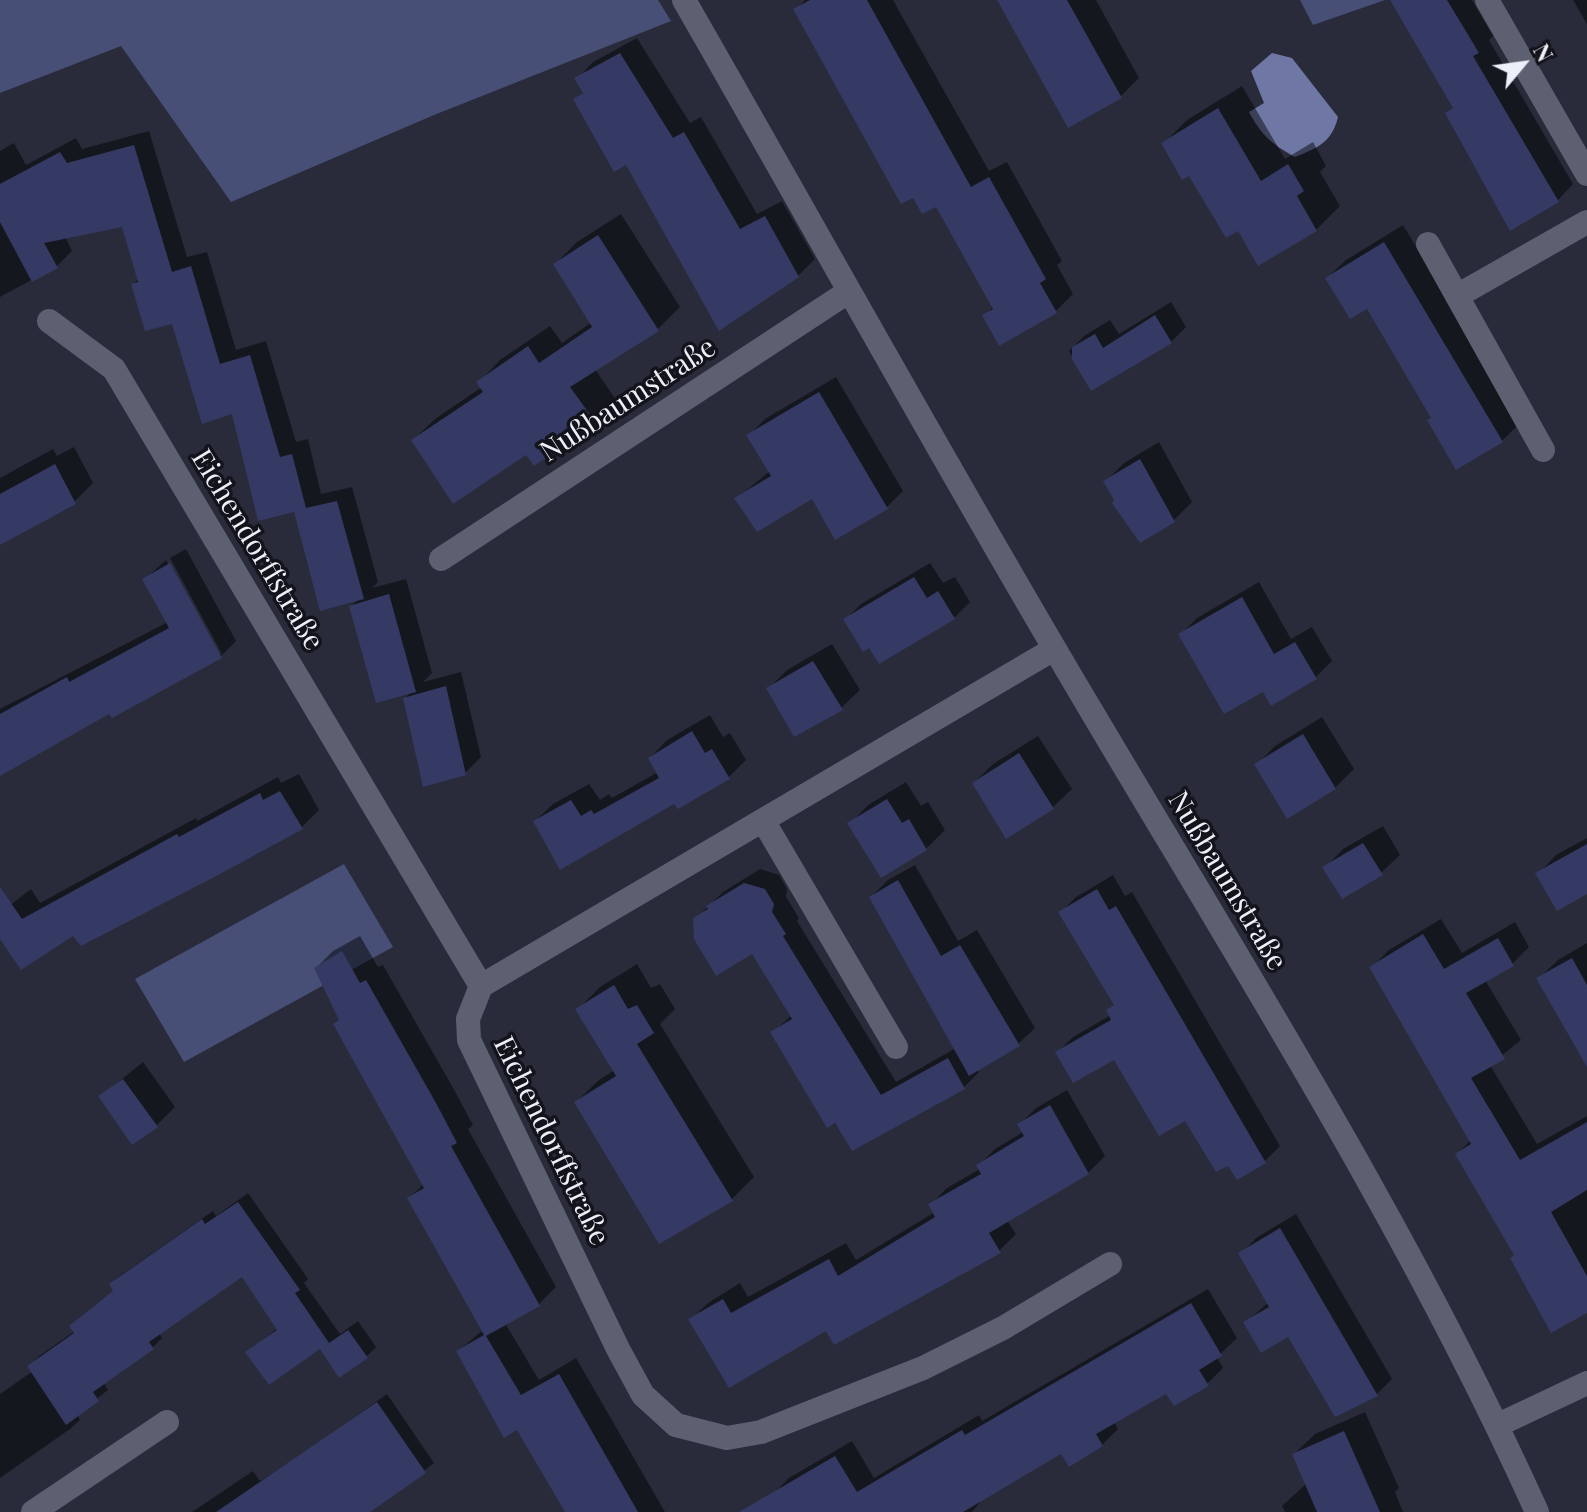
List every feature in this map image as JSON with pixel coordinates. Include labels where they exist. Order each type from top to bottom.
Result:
[{"type":"street","name":"Nußbaumstraße","points":[[684,0],[1054,649],[1347,1146],[1498,1425],[1537,1512]]},
{"type":"street","points":[[1487,0],[1587,174]]},
{"type":"street","points":[[1457,296],[1587,222]]},
{"type":"street","points":[[1428,244],[1543,450]]},
{"type":"street","name":"Nußbaumstraße","points":[[441,559],[848,292]]},
{"type":"street","name":"Eichendorffstraße","points":[[49,321],[114,369],[481,986],[468,1019],[469,1040],[631,1374],[659,1413],[676,1425],[727,1438],[761,1432],[923,1368],[1003,1328],[1110,1264]]},
{"type":"street","points":[[481,986],[1054,649]]},
{"type":"street","points":[[764,822],[896,1047]]},
{"type":"street","points":[[1498,1425],[1587,1383]]},
{"type":"street","points":[[33,1512],[167,1422]]},
{"type":"shaded area","points":[[0,0],[658,0],[671,21],[434,115],[231,202],[121,46],[0,93]]},
{"type":"shaded area","points":[[1300,0],[1385,0],[1313,25]]},
{"type":"shaded area","points":[[1272,53],[1292,58],[1338,117],[1332,133],[1323,143],[1295,157],[1268,139],[1249,112],[1264,103],[1251,71]]},
{"type":"shaded area","points":[[344,864],[393,947],[184,1062],[135,979]]},
{"type":"building","points":[[810,0],[867,0],[971,187],[989,177],[1046,279],[1040,283],[1057,313],[999,346],[982,315],[993,309],[936,207],[922,214],[913,198],[901,204],[793,9]]},
{"type":"building","points":[[997,0],[1067,0],[1122,98],[1068,128]]},
{"type":"building","points":[[1390,0],[1447,0],[1479,53],[1473,56],[1559,202],[1510,231],[1445,113],[1453,108]]},
{"type":"building","points":[[620,53],[673,138],[684,132],[740,229],[765,216],[799,277],[719,331],[626,165],[614,172],[573,99],[583,93],[574,78]]},
{"type":"building","points":[[1218,108],[1261,181],[1288,164],[1304,191],[1297,196],[1317,231],[1258,266],[1238,231],[1226,238],[1189,176],[1182,180],[1161,143]]},
{"type":"building","points":[[134,145],[172,272],[191,266],[220,364],[250,355],[280,457],[292,454],[306,508],[337,501],[364,599],[320,611],[294,512],[258,521],[232,414],[202,424],[172,324],[145,331],[131,284],[138,282],[122,227],[44,243],[58,268],[32,282],[0,222],[0,184],[60,152],[67,163]]},
{"type":"building","points":[[598,235],[659,331],[570,387],[596,423],[534,466],[526,455],[453,504],[411,440],[483,392],[476,382],[528,346],[539,363],[592,327],[553,264]]},
{"type":"building","points":[[1384,242],[1503,442],[1456,470],[1427,420],[1431,418],[1367,309],[1350,319],[1325,278]]},
{"type":"building","points":[[1155,315],[1172,343],[1091,391],[1072,359],[1072,347],[1095,334],[1103,348]]},
{"type":"building","points":[[819,392],[888,509],[835,540],[812,499],[757,532],[734,498],[771,476],[746,435]]},
{"type":"building","points":[[1140,459],[1175,522],[1140,543],[1112,503],[1114,500],[1103,481]]},
{"type":"building","points":[[55,464],[76,504],[0,545],[0,494]]},
{"type":"building","points":[[170,563],[222,658],[112,718],[109,714],[0,776],[0,714],[67,677],[69,682],[169,628],[142,579]]},
{"type":"building","points":[[914,577],[927,598],[938,591],[955,619],[879,664],[869,648],[863,652],[843,619]]},
{"type":"building","points":[[389,594],[416,692],[376,703],[349,606]]},
{"type":"building","points":[[1242,597],[1274,654],[1295,642],[1317,679],[1271,706],[1263,692],[1224,714],[1178,634]]},
{"type":"building","points":[[813,661],[843,710],[794,737],[766,688]]},
{"type":"building","points":[[446,686],[466,775],[423,787],[403,698]]},
{"type":"building","points":[[692,731],[705,753],[712,749],[730,779],[678,809],[674,804],[560,870],[533,821],[571,800],[581,816],[591,810],[594,814],[659,778],[648,758]]},
{"type":"building","points":[[1303,734],[1336,789],[1287,819],[1254,764]]},
{"type":"building","points":[[1019,753],[1054,809],[1006,839],[972,783]]},
{"type":"building","points":[[280,791],[303,829],[220,874],[81,946],[73,936],[21,970],[0,939],[0,887],[22,919],[177,834],[179,837],[260,793],[263,800]]},
{"type":"building","points":[[887,799],[902,823],[909,819],[927,850],[881,878],[847,823]]},
{"type":"building","points":[[1363,843],[1383,875],[1342,899],[1322,867]]},
{"type":"building","points":[[1587,844],[1587,894],[1557,911],[1535,873]]},
{"type":"building","points":[[898,880],[941,956],[960,945],[1020,1046],[969,1076],[869,897]]},
{"type":"building","points":[[744,883],[765,889],[774,904],[772,912],[786,934],[783,936],[881,1095],[948,1058],[965,1089],[852,1151],[835,1123],[827,1128],[770,1032],[792,1019],[752,954],[716,976],[694,939],[693,918],[708,909],[706,906]]},
{"type":"building","points":[[1097,889],[1109,910],[1116,906],[1266,1163],[1237,1180],[1228,1166],[1216,1172],[1185,1121],[1159,1136],[1114,1060],[1073,1083],[1055,1052],[1111,1020],[1106,1010],[1114,1005],[1058,912]]},
{"type":"building","points":[[1423,934],[1444,969],[1498,938],[1514,966],[1466,993],[1505,1059],[1471,1078],[1520,1160],[1587,1122],[1587,1190],[1551,1212],[1587,1276],[1587,1313],[1551,1333],[1510,1258],[1514,1255],[1455,1154],[1471,1144],[1369,967]]},
{"type":"building","points":[[342,951],[360,983],[366,980],[436,1103],[457,1143],[451,1146],[540,1306],[486,1336],[521,1395],[559,1374],[638,1512],[565,1512],[517,1430],[504,1438],[456,1351],[484,1335],[407,1198],[424,1188],[333,1024],[339,1020],[314,968]]},
{"type":"building","points":[[1572,958],[1587,985],[1587,1067],[1536,978]]},
{"type":"building","points":[[614,985],[628,1009],[637,1005],[654,1033],[637,1044],[733,1201],[659,1244],[574,1102],[616,1076],[575,1009]]},
{"type":"building","points":[[123,1079],[158,1127],[132,1145],[98,1096]]},
{"type":"building","points":[[1050,1105],[1089,1174],[989,1233],[1001,1253],[834,1345],[826,1331],[729,1388],[688,1319],[723,1299],[731,1313],[829,1259],[838,1276],[935,1217],[928,1204],[981,1174],[976,1165],[1024,1136],[1017,1124]]},
{"type":"building","points":[[238,1202],[300,1290],[295,1293],[329,1343],[348,1330],[368,1358],[339,1378],[320,1349],[269,1385],[245,1352],[277,1330],[242,1277],[149,1342],[154,1349],[93,1392],[99,1401],[66,1425],[27,1366],[74,1333],[69,1326],[113,1291],[109,1284],[202,1219],[205,1224]]},
{"type":"building","points":[[1280,1228],[1378,1396],[1335,1417],[1288,1337],[1261,1353],[1243,1322],[1269,1307],[1238,1253]]},
{"type":"building","points":[[1191,1303],[1222,1356],[1199,1370],[1209,1386],[1174,1406],[1166,1394],[1096,1434],[1103,1446],[1069,1467],[1061,1454],[963,1512],[739,1512],[835,1456],[857,1492],[962,1430],[965,1435]]},
{"type":"building","points":[[377,1402],[426,1473],[370,1512],[216,1512]]},
{"type":"building","points":[[1344,1431],[1380,1512],[1317,1512],[1292,1454]]}]
